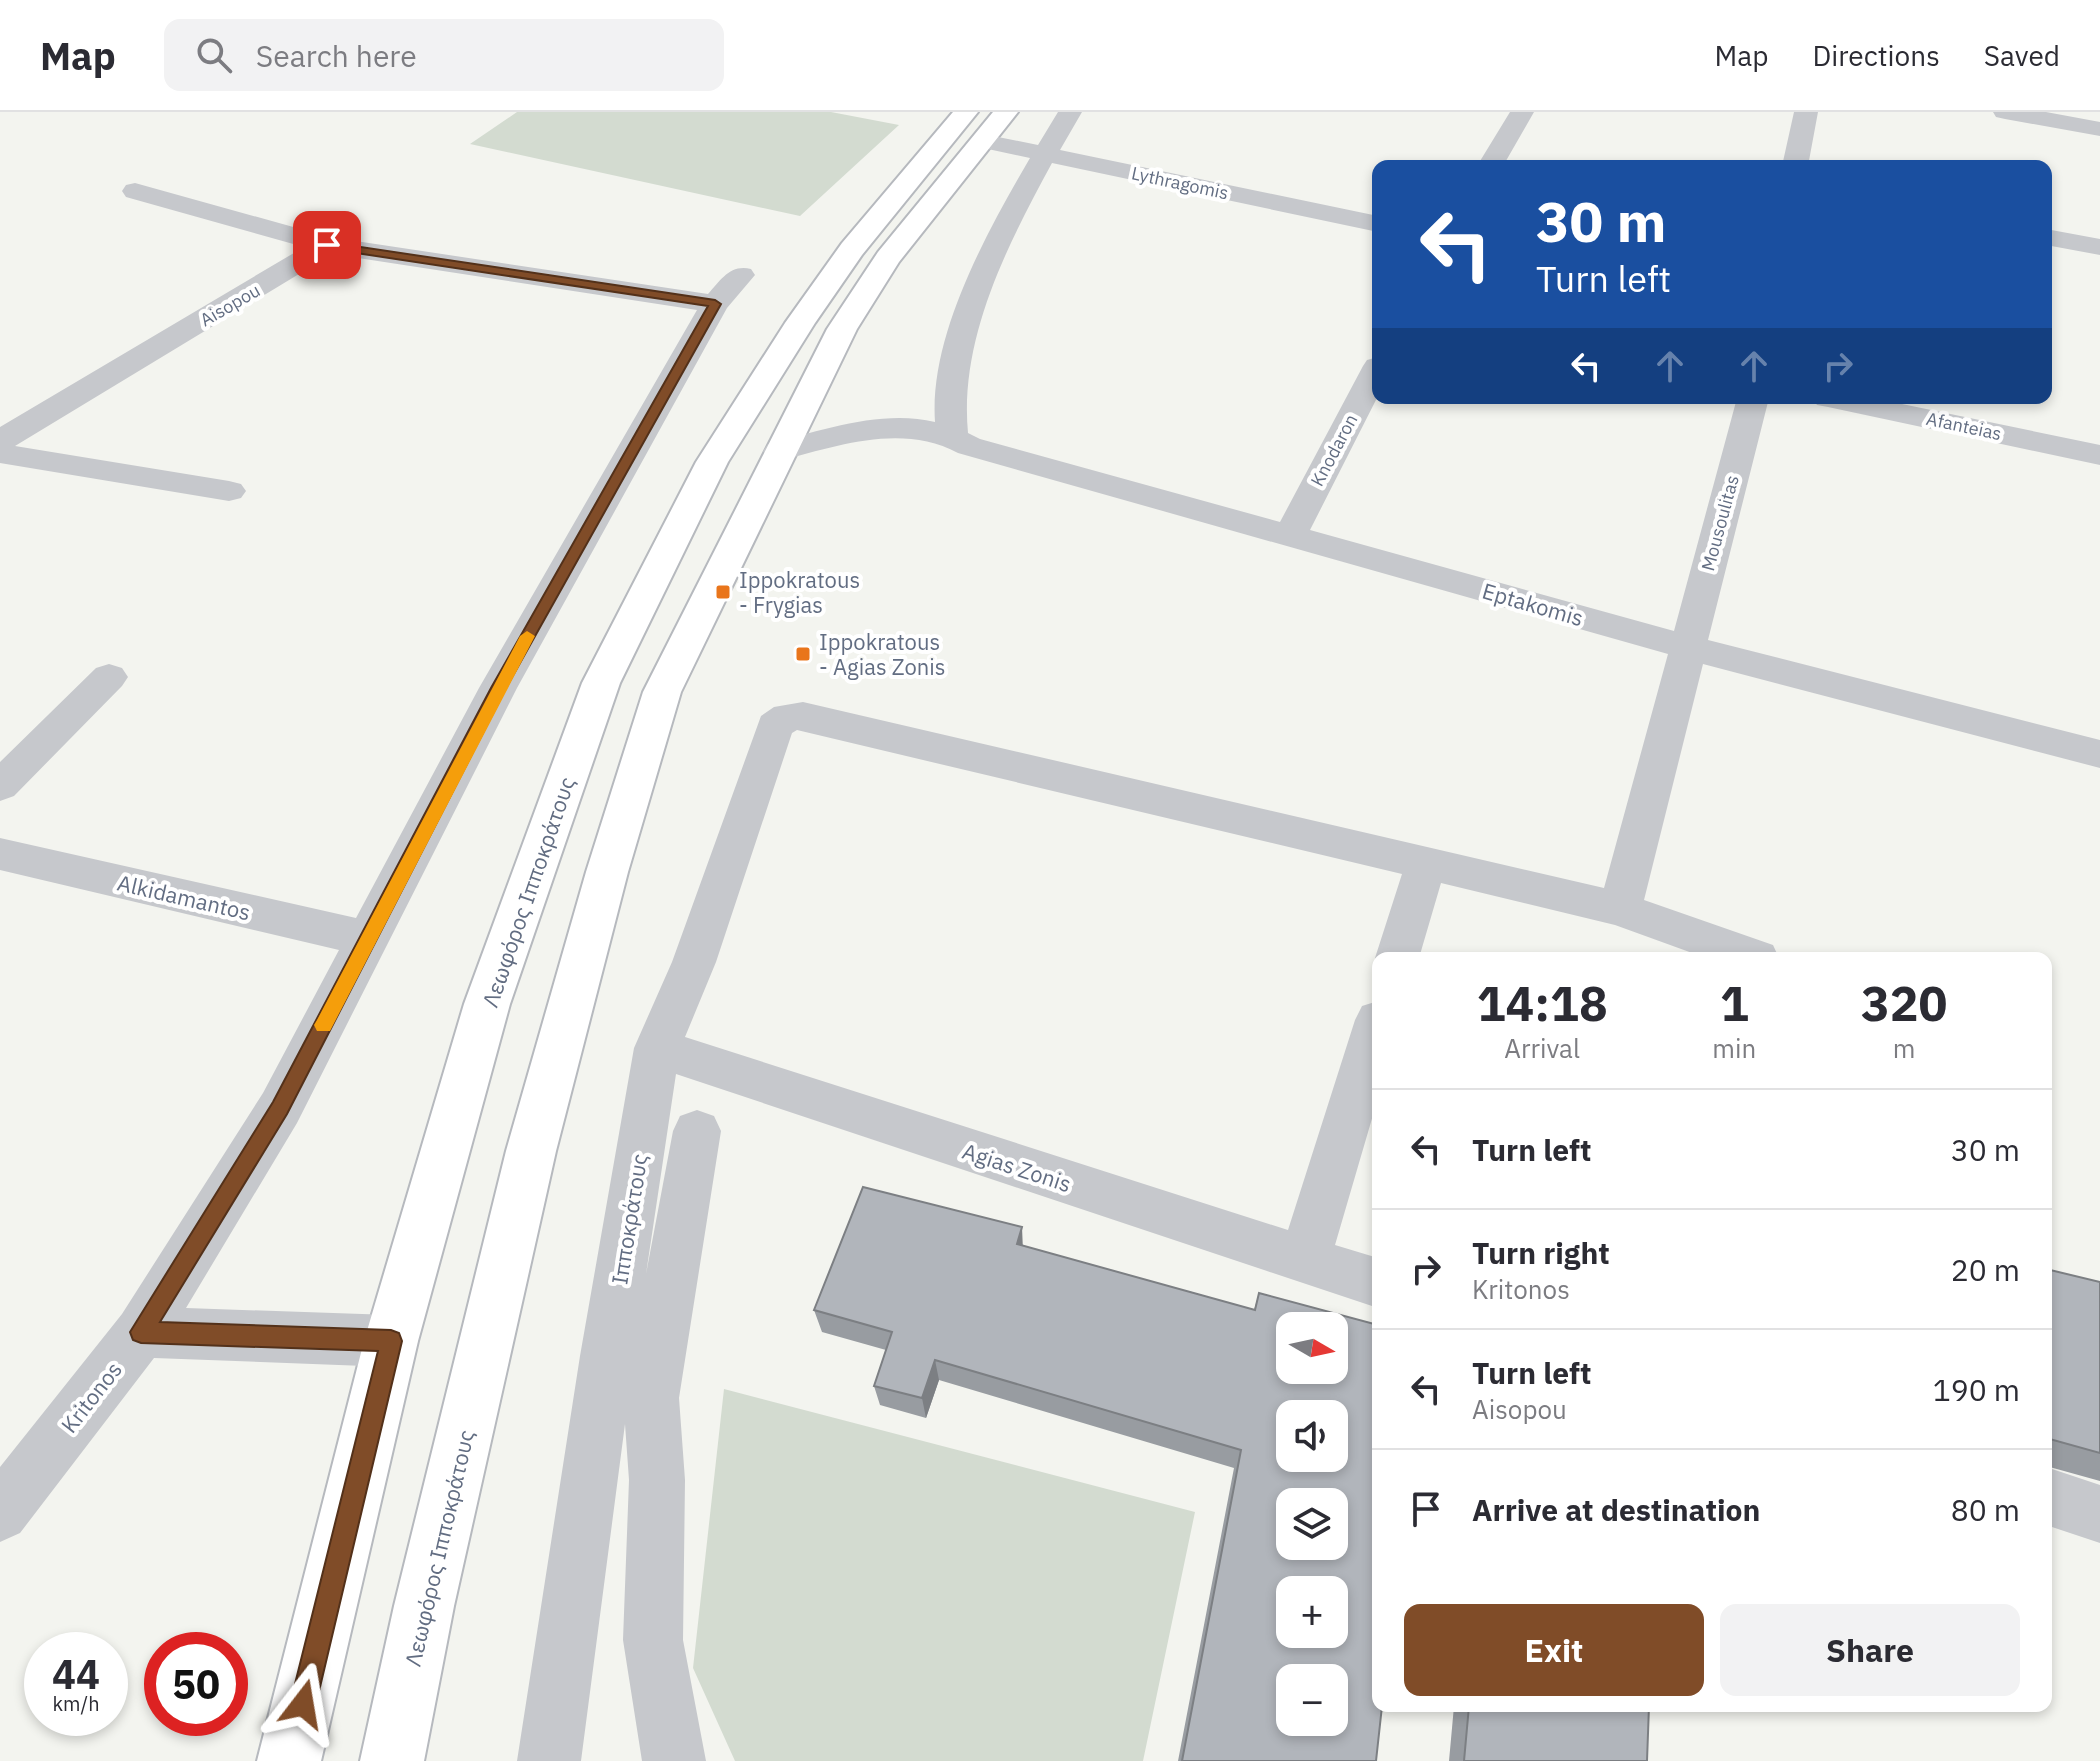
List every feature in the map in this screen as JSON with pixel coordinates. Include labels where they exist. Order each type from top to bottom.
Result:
[{"type":"main road","name":"Λεωφόρος Ιπποκράτους","points":[[289,1761],[391,1341],[487,1004],[601,683],[712,462],[852,249],[974,126],[1006,112]]},
{"type":"main road","name":"Λεωφόρος Ιπποκράτους","points":[[392,1761],[424,1606],[528,1166],[607,872],[662,692],[842,329],[974,126]]},
{"type":"street","points":[[961,440],[948,395],[968,311],[1043,155],[1070,112]]},
{"type":"street","points":[[1494,160],[1522,112]]},
{"type":"street","points":[[1796,160],[1806,112]]},
{"type":"street","points":[[2005,112],[2100,129]]},
{"type":"street","name":"Lythragomis","points":[[974,126],[1043,155],[1372,223]]},
{"type":"street","points":[[135,191],[327,245],[715,304]]},
{"type":"street","points":[[2052,238],[2100,247]]},
{"type":"street","name":"Aisopou","points":[[0,441],[327,245]]},
{"type":"street","name":"Kritonos","points":[[0,1513],[141,1332],[280,1108],[498,688],[715,304],[741,275]]},
{"type":"street","name":"Knodaron","points":[[1290,535],[1372,378]]},
{"type":"street","points":[[809,391],[839,418],[866,431]]},
{"type":"street","name":"Mousoulitas","points":[[1620,909],[1751,404]]},
{"type":"street","name":"Afanteias","points":[[1857,404],[2100,455]]},
{"type":"street","name":"Eptakomis","points":[[779,451],[866,431],[904,429],[961,440],[1687,647],[2100,754]]},
{"type":"street","points":[[0,453],[229,491]]},
{"type":"street","points":[[0,786],[109,677]]},
{"type":"street","name":"Ιπποκράτους","points":[[549,1761],[607,1356],[657,1048],[694,962],[775,726],[788,717],[803,716],[1426,863]]},
{"type":"street","name":"Alkidamantos","points":[[0,854],[369,939]]},
{"type":"street","points":[[1399,952],[1426,863],[1620,909],[1740,952]]},
{"type":"street","points":[[1305,1259],[1372,1040]]},
{"type":"street","name":"Agias Zonis","points":[[657,1048],[1372,1281]]},
{"type":"street","points":[[674,1761],[653,1640],[657,1480],[651,1398],[697,1131]]},
{"type":"street","points":[[141,1332],[391,1341]]},
{"type":"street","points":[[2052,1498],[2100,1514]]},
{"type":"shaded area","points":[[517,112],[831,112],[899,125],[800,216],[470,144]]},
{"type":"shaded area","points":[[724,1389],[1195,1512],[1143,1761],[735,1761],[693,1668]]},
{"type":"building","points":[[863,1187],[1022,1227],[1017,1244],[1255,1310],[1259,1293],[1330,1312],[1276,1312],[1276,1384],[1348,1384],[1348,1317],[1372,1323],[1372,1712],[1381,1712],[1376,1761],[1182,1761],[1241,1450],[935,1360],[922,1398],[874,1386],[892,1332],[814,1310]]},
{"type":"building","points":[[2052,1270],[2100,1282],[2100,1453],[2052,1440]]},
{"type":"building","points":[[1468,1712],[1649,1712],[1647,1761],[1464,1761]]},
{"type":"slow traffic","points":[[324,1025],[527,636]]},
{"type":"place","name":"Ippokratous - Frygias","points":[[723,592]]},
{"type":"place","name":"Ippokratous - Agias Zonis","points":[[803,654]]},
{"type":"route","points":[[303,1704],[391,1341],[141,1332],[280,1108],[498,688],[715,304],[327,245]]}]
